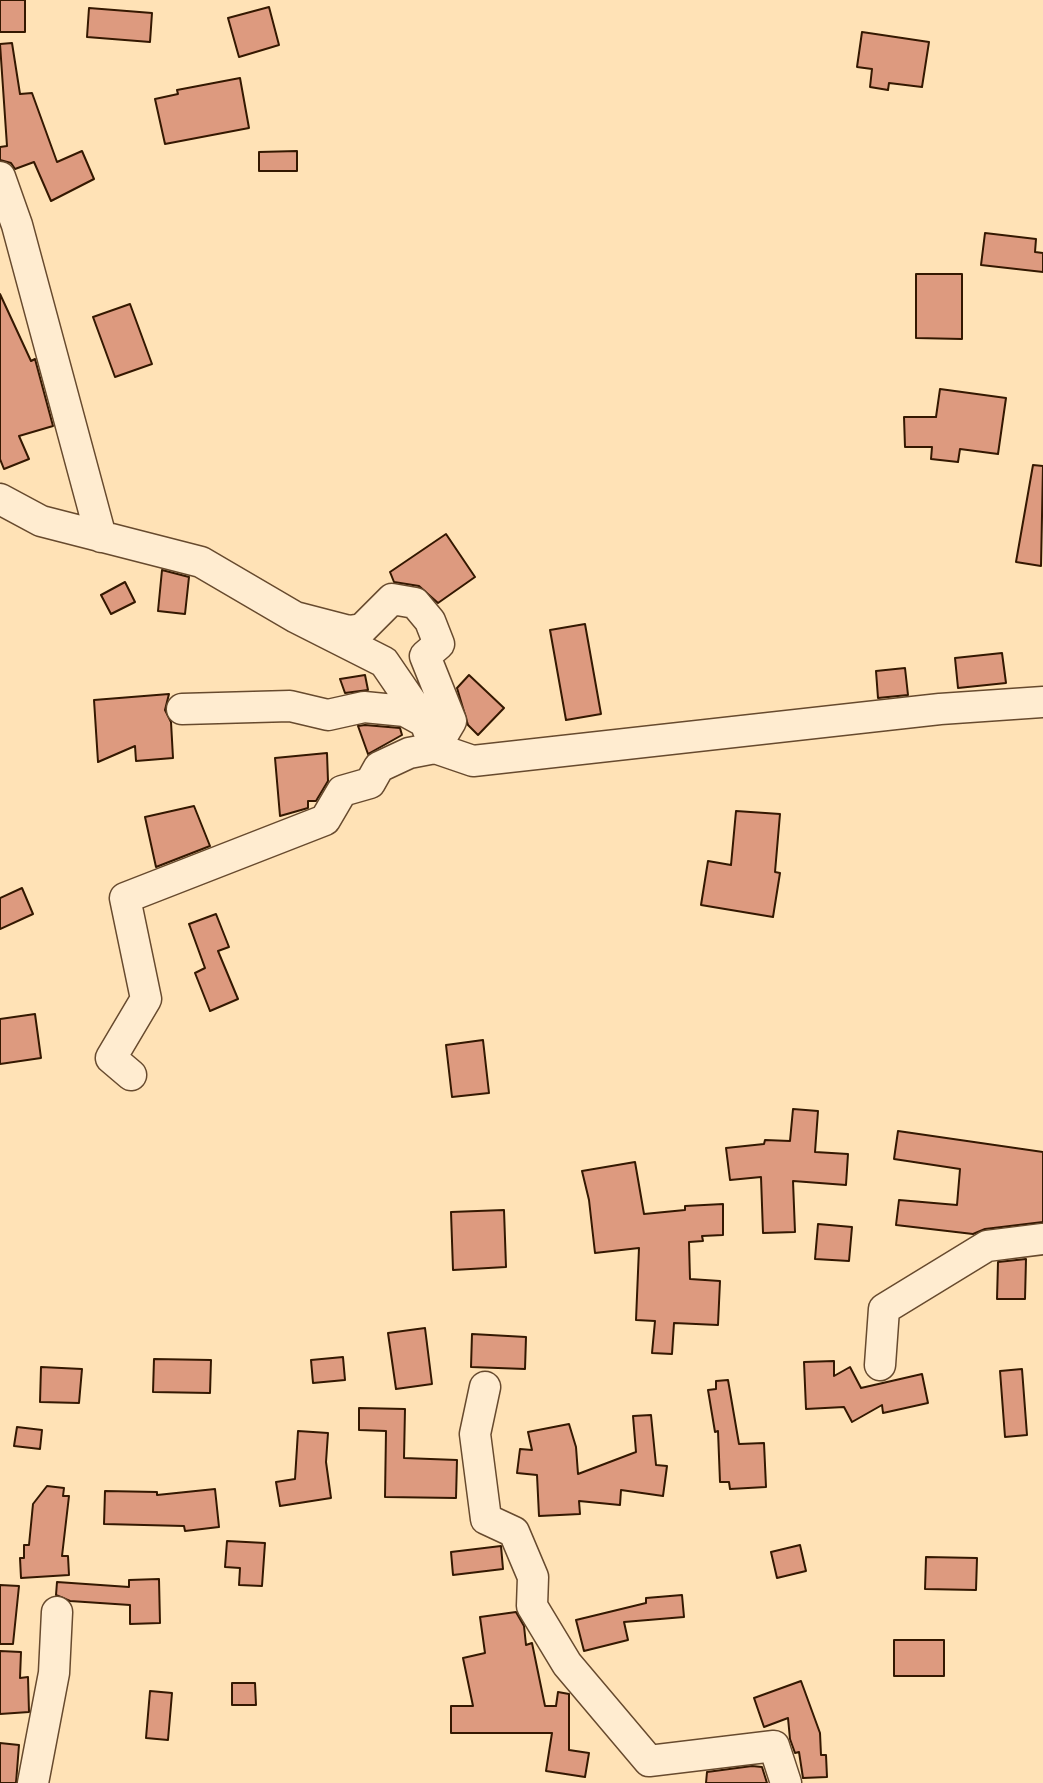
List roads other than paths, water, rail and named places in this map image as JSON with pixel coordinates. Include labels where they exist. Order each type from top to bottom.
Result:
[{"type":"street","points":[[0,177],[17,225],[101,537]]},
{"type":"street","points":[[0,499],[41,522],[201,562],[295,617],[384,662],[430,735]]},
{"type":"street","points":[[131,1075],[111,1058],[146,999],[125,898],[326,820],[342,791],[370,783],[379,767],[409,753],[451,721],[425,656],[439,644],[430,621],[415,603],[392,599],[362,629],[349,631],[295,617]]},
{"type":"street","points":[[182,709],[289,706],[328,715],[364,707],[405,711],[430,735],[473,761],[940,709],[1043,702]]},
{"type":"street","points":[[880,1365],[884,1309],[986,1246],[1043,1239]]},
{"type":"street","points":[[485,1387],[475,1434],[486,1519],[514,1532],[533,1577],[532,1606],[567,1664],[649,1761],[775,1746],[786,1783]]},
{"type":"street","points":[[33,1783],[54,1673],[57,1612]]}]
